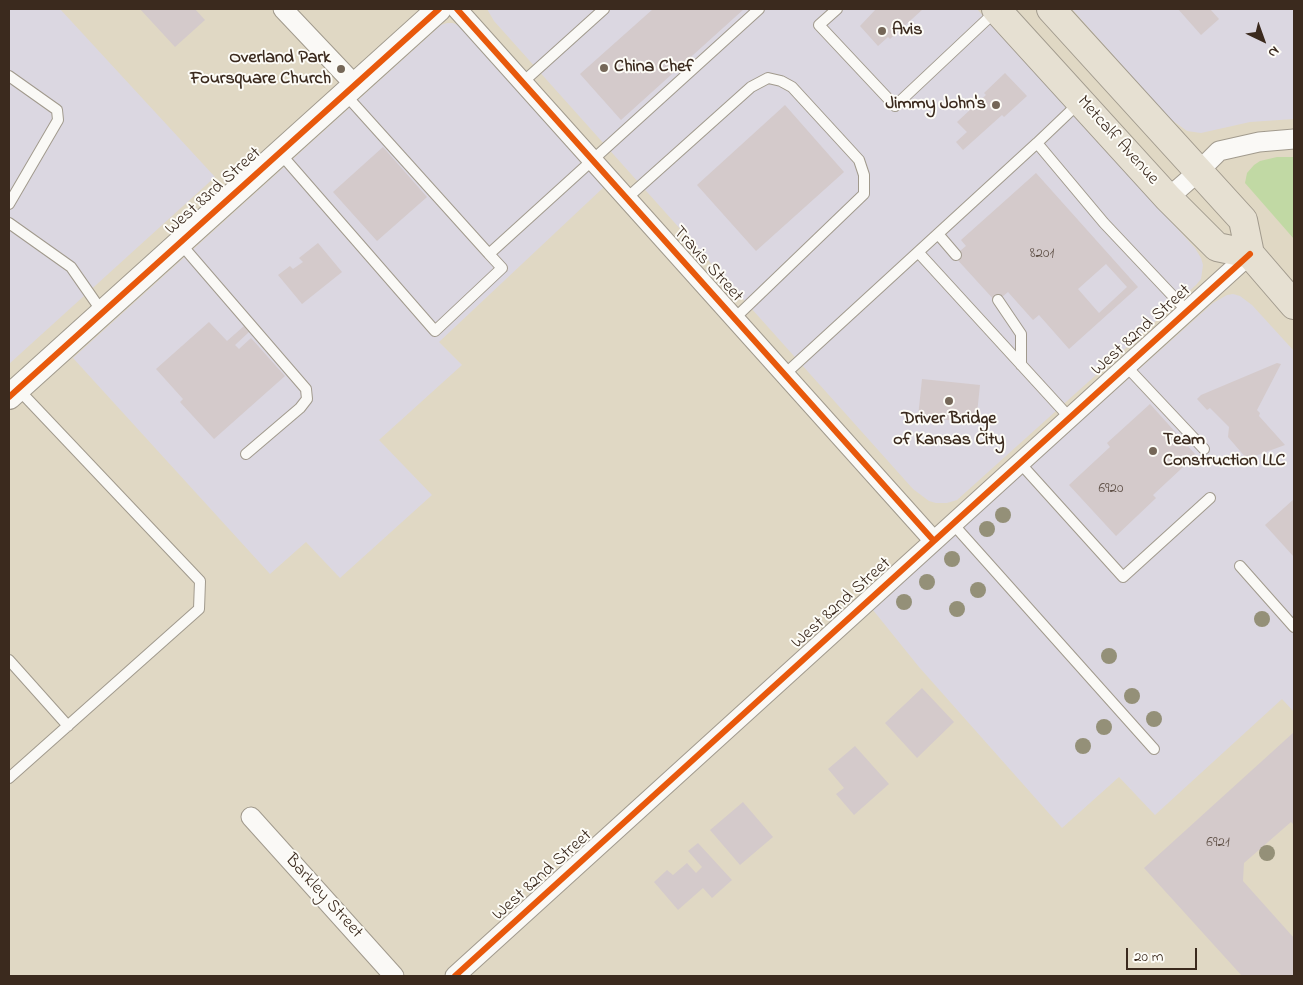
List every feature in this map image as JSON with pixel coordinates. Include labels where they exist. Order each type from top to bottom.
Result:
[{"type":"main road","name":"Metcalf Avenue","points":[[997,9],[1168,198],[1217,247],[1250,254]]},
{"type":"main road","points":[[1051,9],[1243,220],[1250,254],[1294,304]]},
{"type":"street","points":[[283,9],[349,89]]},
{"type":"street","name":"West 83rd Street","points":[[13,393],[439,9]]},
{"type":"street","name":"Travis Street","points":[[457,9],[934,540]]},
{"type":"street","points":[[1168,198],[1219,151],[1259,142],[1294,139]]},
{"type":"street","name":"West 82nd Street","points":[[456,976],[1250,254]]},
{"type":"street","name":"Barkley Street","points":[[251,817],[394,976]]},
{"type":"lane","points":[[523,82],[604,9]]},
{"type":"lane","points":[[489,254],[758,9]]},
{"type":"lane","points":[[837,9],[819,26],[895,106],[997,9]]},
{"type":"lane","points":[[9,76],[57,110],[58,120],[9,204]]},
{"type":"lane","points":[[627,198],[751,87],[768,78],[781,81],[792,87],[859,160],[864,175],[864,194],[735,318]]},
{"type":"lane","points":[[280,152],[435,331],[502,268],[349,89]]},
{"type":"lane","points":[[785,374],[1080,102]]},
{"type":"lane","points":[[1037,142],[1104,223],[1187,311]]},
{"type":"lane","points":[[9,223],[71,267],[103,313]]},
{"type":"lane","points":[[938,234],[956,254]]},
{"type":"lane","points":[[180,242],[306,390],[307,398],[300,408],[246,454]]},
{"type":"lane","points":[[918,252],[1069,418]]},
{"type":"lane","points":[[998,300],[1021,334],[1021,365]]},
{"type":"lane","points":[[1126,366],[1204,449]]},
{"type":"lane","points":[[9,778],[199,608],[200,581],[13,393]]},
{"type":"lane","points":[[1020,463],[1123,577],[1210,498]]},
{"type":"lane","points":[[953,524],[1154,749]]},
{"type":"lane","points":[[1240,566],[1294,627]]},
{"type":"lane","points":[[9,660],[68,726]]},
{"type":"shaded area","points":[[9,9],[60,9],[215,177],[9,364]]},
{"type":"shaded area","points":[[487,9],[977,9],[1195,248],[1203,265],[1201,279],[957,500],[947,503],[929,501],[913,489],[494,21]]},
{"type":"shaded area","points":[[1072,9],[1294,9],[1294,119],[1250,122],[1201,133],[1187,131],[1169,118]]},
{"type":"shaded area","points":[[453,23],[462,27],[605,186],[439,342],[462,365],[379,440],[432,495],[340,578],[306,542],[270,574],[73,358],[441,25]]},
{"type":"shaded area","points":[[1227,295],[1240,296],[1252,305],[1294,351],[1294,712],[1282,699],[1155,815],[1119,777],[1062,828],[919,667],[873,610],[1213,303]]},
{"type":"green space","points":[[1277,157],[1294,157],[1294,239],[1245,183],[1247,173],[1254,165],[1260,161]]},
{"type":"building","points":[[140,9],[195,9],[205,20],[175,47]]},
{"type":"building","points":[[653,9],[744,9],[621,120],[580,74]]},
{"type":"building","name":"Avis","points":[[876,9],[923,9],[890,39],[888,37],[878,46],[860,26]]},
{"type":"building","points":[[1178,9],[1210,9],[1219,19],[1201,35]]},
{"type":"building","name":"Jimmy John's","points":[[1005,73],[1027,96],[1004,117],[1002,115],[963,150],[956,142],[967,132],[957,122],[986,95],[984,93]]},
{"type":"building","points":[[785,105],[844,172],[756,251],[697,185]]},
{"type":"building","points":[[383,147],[427,197],[377,241],[333,192]]},
{"type":"building","points":[[1036,173],[1138,287],[1069,349],[1039,315],[1033,320],[1008,292],[996,302],[954,256],[966,246],[961,240]],"holes":[[[1106,264],[1127,287],[1099,313],[1078,289]]]},
{"type":"building","points":[[318,243],[342,272],[302,304],[278,275],[290,266],[293,269],[303,262],[299,258]]},
{"type":"building","points":[[209,322],[227,341],[244,326],[249,332],[235,345],[239,349],[251,338],[285,376],[214,439],[180,402],[183,399],[156,369]]},
{"type":"building","points":[[1277,363],[1281,364],[1257,410],[1260,413],[1259,416],[1285,445],[1247,459],[1228,437],[1229,427],[1210,408],[1207,410],[1197,399],[1201,395]]},
{"type":"building","name":"Driver Bridge of Kansas City","points":[[922,379],[980,385],[976,423],[918,417]]},
{"type":"building","points":[[1150,404],[1196,455],[1153,495],[1156,498],[1116,536],[1069,485],[1110,447],[1107,443]]},
{"type":"building","points":[[1294,499],[1294,557],[1265,525]]},
{"type":"building","points":[[922,688],[954,722],[917,758],[885,723]]},
{"type":"building","points":[[1294,732],[1294,825],[1291,822],[1244,863],[1243,881],[1294,938],[1294,976],[1242,976],[1144,868]]},
{"type":"building","points":[[855,746],[889,784],[854,815],[836,794],[844,788],[828,769]]},
{"type":"building","points":[[743,802],[773,837],[740,865],[710,830]]},
{"type":"building","points":[[698,843],[732,880],[712,898],[703,888],[678,910],[654,882],[667,870],[673,875],[687,863],[696,873],[702,867],[688,851]]},
{"type":"cycle path","points":[[9,397],[439,9]]},
{"type":"cycle path","points":[[457,9],[934,541]]},
{"type":"cycle path","points":[[455,976],[1250,254]]},
{"type":"place","name":"Avis","points":[[882,31]]},
{"type":"place","name":"China Chef","points":[[604,68]]},
{"type":"place","name":"Overland Park Foursquare Church","points":[[341,69]]},
{"type":"place","name":"Jimmy John's","points":[[996,105]]},
{"type":"place","name":"Driver Bridge of Kansas City","points":[[949,401]]},
{"type":"place","name":"Team Construction LLC","points":[[1153,451]]}]
